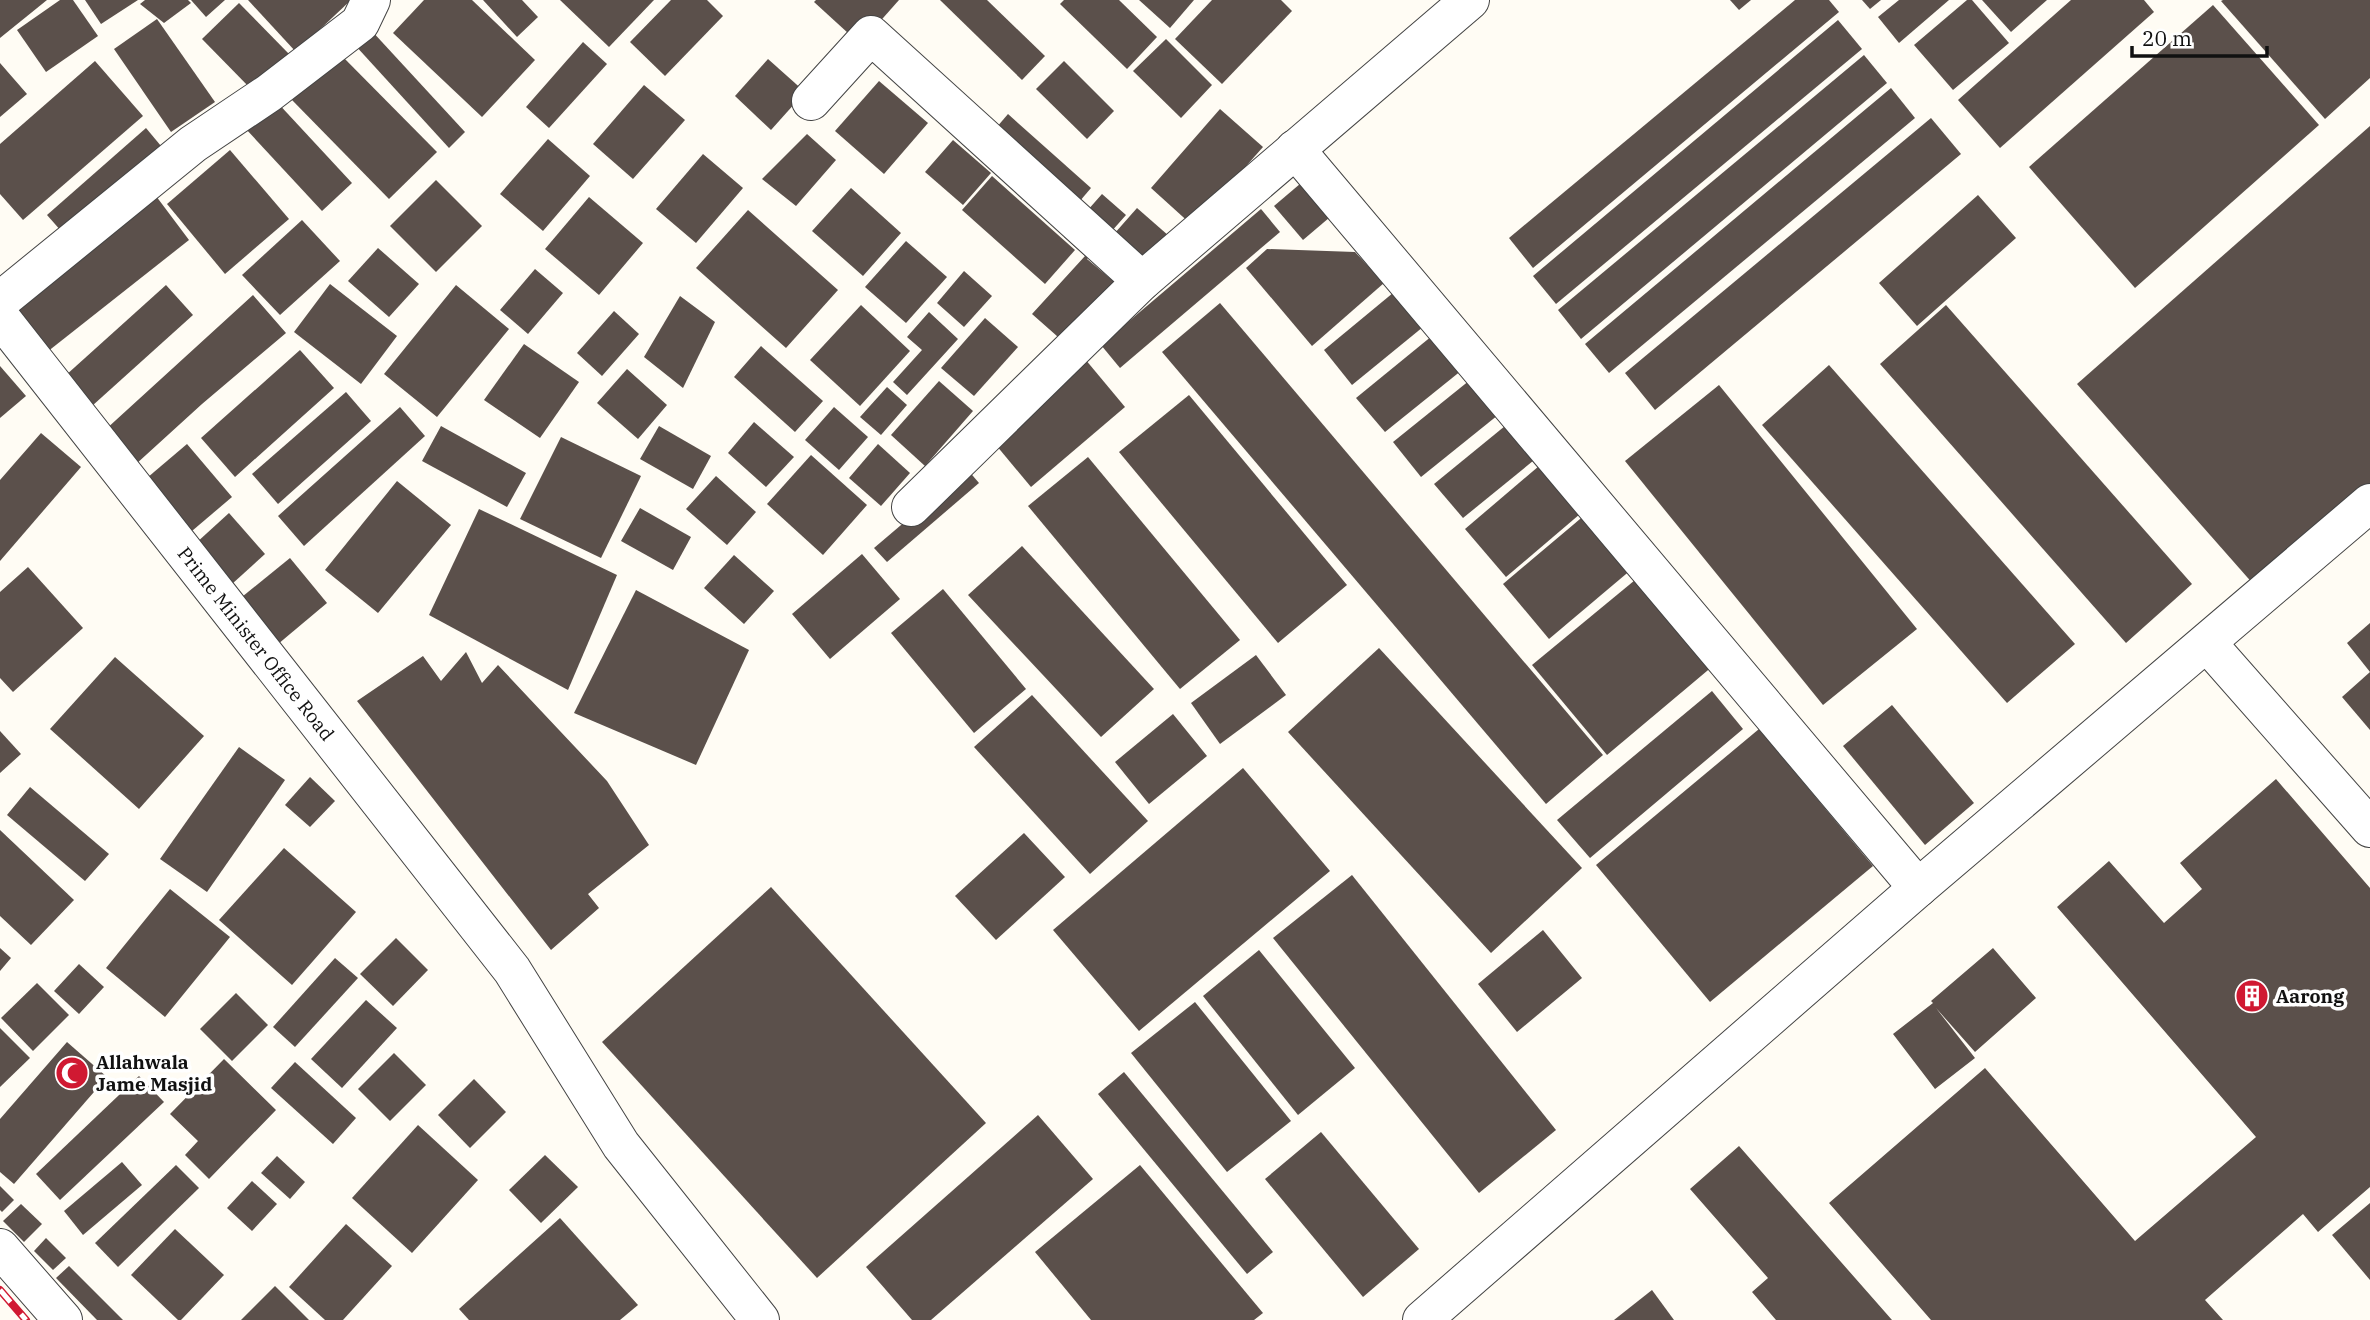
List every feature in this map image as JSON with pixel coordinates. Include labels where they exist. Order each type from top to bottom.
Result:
[{"type":"street","points":[[0,301],[192,144],[269,93],[360,23],[371,0]]},
{"type":"street","points":[[911,507],[1142,281],[1470,0]]},
{"type":"street","points":[[811,101],[871,35],[1142,281]]},
{"type":"street","points":[[1295,149],[1918,888]]},
{"type":"street","name":"Prime Minister Office Road","points":[[0,317],[512,970],[621,1145],[760,1320]]},
{"type":"street","points":[[1422,1320],[1918,888],[2370,503]]},
{"type":"street","points":[[2207,643],[2370,828]]},
{"type":"street","points":[[0,1248],[62,1320]]},
{"type":"building","points":[[0,0],[47,0],[0,38]]},
{"type":"building","points":[[60,0],[73,0],[98,36],[46,72],[17,30]]},
{"type":"building","points":[[85,0],[138,0],[101,24]]},
{"type":"building","points":[[145,0],[188,0],[191,3],[164,23],[140,4]]},
{"type":"building","points":[[191,0],[225,0],[206,17]]},
{"type":"building","points":[[248,0],[351,0],[296,52]]},
{"type":"building","points":[[424,0],[472,0],[535,60],[482,117],[393,33]]},
{"type":"building","points":[[483,0],[522,0],[538,17],[517,37]]},
{"type":"building","points":[[560,0],[654,0],[609,47]]},
{"type":"building","points":[[671,0],[707,0],[723,16],[665,76],[630,42]]},
{"type":"building","points":[[899,0],[860,44],[814,2]]},
{"type":"building","points":[[940,0],[987,0],[1045,56],[1022,80]]},
{"type":"building","points":[[1064,0],[1119,0],[1157,37],[1127,69],[1060,4]]},
{"type":"building","points":[[1139,0],[1194,0],[1170,28]]},
{"type":"building","points":[[1212,0],[1281,0],[1292,11],[1222,84],[1175,39]]},
{"type":"building","points":[[1730,0],[1751,0],[1739,10]]},
{"type":"building","points":[[1795,0],[1829,0],[1839,12],[1533,268],[1509,238]]},
{"type":"building","points":[[1862,0],[1881,0],[1870,9]]},
{"type":"building","points":[[1899,0],[1949,0],[1899,43],[1878,17]]},
{"type":"building","points":[[1967,0],[1972,0],[2009,43],[1953,90],[1914,45]]},
{"type":"building","points":[[1982,0],[2047,0],[2011,32]]},
{"type":"building","points":[[2071,0],[2144,0],[2154,12],[2000,148],[1958,100]]},
{"type":"building","points":[[2370,0],[2370,78],[2325,119],[2221,1]]},
{"type":"building","points":[[239,3],[289,54],[252,90],[202,39]]},
{"type":"building","points":[[2213,5],[2319,125],[2135,288],[2029,167]]},
{"type":"building","points":[[157,19],[215,102],[171,132],[114,49]]},
{"type":"building","points":[[1838,20],[1862,49],[1556,304],[1533,276]]},
{"type":"building","points":[[370,29],[465,132],[449,148],[354,44]]},
{"type":"building","points":[[1166,39],[1212,85],[1181,118],[1133,71]]},
{"type":"building","points":[[583,42],[607,64],[549,128],[526,107]]},
{"type":"building","points":[[339,53],[437,152],[389,199],[292,100]]},
{"type":"building","points":[[1864,55],[1887,83],[1581,339],[1558,310]]},
{"type":"building","points":[[768,59],[805,92],[771,130],[735,96]]},
{"type":"building","points":[[95,61],[143,116],[23,220],[0,194],[0,144]]},
{"type":"building","points":[[1064,61],[1114,111],[1087,139],[1036,89]]},
{"type":"building","points":[[0,63],[27,94],[0,117]]},
{"type":"building","points":[[879,81],[928,123],[884,174],[835,131]]},
{"type":"building","points":[[644,85],[685,120],[633,179],[593,144]]},
{"type":"building","points":[[1891,88],[1915,118],[1609,373],[1585,344]]},
{"type":"building","points":[[275,100],[352,183],[322,211],[245,128]]},
{"type":"building","points":[[1220,109],[1263,147],[1193,226],[1151,188]]},
{"type":"building","points":[[1008,114],[1091,188],[1062,222],[979,148]]},
{"type":"building","points":[[1931,118],[1961,154],[1655,410],[1625,373]]},
{"type":"building","points":[[2370,126],[2370,498],[2262,594],[2077,384]]},
{"type":"building","points":[[146,128],[161,146],[62,232],[47,215]]},
{"type":"building","points":[[807,134],[836,160],[796,206],[762,179]]},
{"type":"building","points":[[548,139],[590,176],[543,231],[500,194]]},
{"type":"building","points":[[953,140],[991,173],[963,205],[925,172]]},
{"type":"building","points":[[230,150],[289,219],[225,274],[167,204]]},
{"type":"building","points":[[703,154],[743,188],[696,243],[656,209]]},
{"type":"building","points":[[1327,161],[1356,195],[1303,240],[1274,206]]},
{"type":"building","points":[[992,176],[1075,250],[1045,284],[962,210]]},
{"type":"building","points":[[436,180],[482,226],[436,272],[390,226]]},
{"type":"building","points":[[851,188],[901,233],[863,276],[812,231]]},
{"type":"building","points":[[153,192],[189,240],[42,356],[3,307]]},
{"type":"building","points":[[1102,194],[1126,215],[1087,259],[1118,285],[1066,344],[1032,314],[1085,256],[1064,237]]},
{"type":"building","points":[[1978,195],[2016,238],[1917,326],[1879,283]]},
{"type":"building","points":[[589,197],[643,243],[599,295],[545,249]]},
{"type":"building","points":[[1137,208],[1177,243],[1131,294],[1092,259]]},
{"type":"building","points":[[1261,209],[1280,232],[1120,368],[1101,345]]},
{"type":"building","points":[[748,210],[838,290],[786,348],[696,268]]},
{"type":"building","points":[[302,220],[340,261],[280,315],[242,275]]},
{"type":"building","points":[[906,241],[947,277],[906,323],[865,287]]},
{"type":"building","points":[[378,248],[419,284],[389,317],[348,281]]},
{"type":"building","points":[[1267,249],[1355,252],[1384,283],[1312,346],[1246,268]]},
{"type":"building","points":[[535,269],[563,293],[528,334],[500,310]]},
{"type":"building","points":[[964,271],[992,296],[964,327],[937,303]]},
{"type":"building","points":[[1405,283],[1434,318],[1352,385],[1324,350]]},
{"type":"building","points":[[330,284],[397,336],[361,384],[294,332]]},
{"type":"building","points":[[166,285],[193,315],[82,415],[55,385]]},
{"type":"building","points":[[456,285],[509,329],[437,417],[384,374]]},
{"type":"building","points":[[253,295],[286,333],[124,475],[93,441]]},
{"type":"building","points":[[680,296],[715,322],[683,388],[644,357]]},
{"type":"building","points":[[1220,303],[1603,755],[1546,804],[1162,352]]},
{"type":"building","points":[[861,305],[910,351],[860,406],[810,360]]},
{"type":"building","points":[[1946,305],[2192,584],[2126,643],[1880,364]]},
{"type":"building","points":[[614,311],[639,334],[602,376],[577,353]]},
{"type":"building","points":[[929,312],[958,339],[907,395],[893,382],[922,350],[907,337]]},
{"type":"building","points":[[985,318],[1018,347],[974,396],[941,368]]},
{"type":"building","points":[[1438,331],[1467,366],[1385,432],[1356,398]]},
{"type":"building","points":[[524,344],[579,382],[540,438],[484,400]]},
{"type":"building","points":[[761,346],[823,401],[795,432],[734,377]]},
{"type":"building","points":[[300,350],[334,388],[235,477],[201,438]]},
{"type":"building","points":[[1085,359],[1125,407],[1031,487],[991,439]]},
{"type":"building","points":[[1829,365],[2075,644],[2007,703],[1762,425]]},
{"type":"building","points":[[0,366],[26,396],[0,418]]},
{"type":"building","points":[[627,369],[667,405],[638,439],[597,403]]},
{"type":"building","points":[[1475,376],[1503,411],[1421,477],[1393,442]]},
{"type":"building","points":[[939,381],[973,411],[925,466],[891,435]]},
{"type":"building","points":[[1719,385],[1917,629],[1823,705],[1625,461]]},
{"type":"building","points":[[887,387],[907,405],[881,435],[860,417]]},
{"type":"building","points":[[346,392],[371,421],[278,504],[252,474]]},
{"type":"building","points":[[1189,395],[1347,585],[1278,643],[1119,452]]},
{"type":"building","points":[[400,407],[425,436],[304,546],[278,516]]},
{"type":"building","points":[[834,407],[868,437],[839,470],[805,440]]},
{"type":"building","points":[[1516,417],[1544,452],[1463,518],[1434,484]]},
{"type":"building","points":[[754,422],[794,457],[766,487],[728,453]]},
{"type":"building","points":[[441,426],[526,473],[507,507],[422,461]]},
{"type":"building","points":[[659,426],[711,456],[693,489],[640,459]]},
{"type":"building","points":[[41,433],[81,467],[0,561],[0,480]]},
{"type":"building","points":[[561,437],[641,476],[601,558],[520,519]]},
{"type":"building","points":[[187,444],[232,497],[179,542],[134,489]]},
{"type":"building","points":[[878,444],[910,473],[881,506],[849,478]]},
{"type":"building","points":[[811,455],[867,505],[823,555],[767,504]]},
{"type":"building","points":[[1088,457],[1240,640],[1180,689],[1028,506]]},
{"type":"building","points":[[1539,466],[1580,514],[1506,577],[1465,529]]},
{"type":"building","points":[[967,469],[979,483],[887,562],[874,548]]},
{"type":"building","points":[[716,476],[756,512],[727,545],[686,509]]},
{"type":"building","points":[[397,481],[451,525],[378,613],[325,570]]},
{"type":"building","points":[[1599,503],[1645,558],[1549,639],[1503,584]]},
{"type":"building","points":[[640,508],[691,537],[673,570],[621,541]]},
{"type":"building","points":[[479,509],[617,575],[568,690],[429,615]]},
{"type":"building","points":[[229,513],[265,554],[232,584],[195,544]]},
{"type":"building","points":[[1022,546],[1154,689],[1101,737],[968,595]]},
{"type":"building","points":[[862,554],[900,599],[830,659],[792,614]]},
{"type":"building","points":[[734,555],[774,591],[744,624],[704,588]]},
{"type":"building","points":[[290,558],[327,603],[259,660],[221,614]]},
{"type":"building","points":[[1652,566],[1726,655],[1607,755],[1532,665]]},
{"type":"building","points":[[28,567],[83,628],[13,692],[0,678],[0,592]]},
{"type":"building","points":[[943,589],[1026,689],[974,733],[891,633]]},
{"type":"building","points":[[636,590],[749,650],[696,765],[574,713]]},
{"type":"building","points":[[2370,623],[2370,672],[2347,643]]},
{"type":"building","points":[[1379,648],[1582,868],[1491,953],[1288,732]]},
{"type":"building","points":[[466,652],[482,683],[498,665],[607,781],[649,845],[588,894],[599,908],[551,950],[357,701],[423,656],[441,681]]},
{"type":"building","points":[[1256,655],[1286,695],[1220,744],[1191,703]]},
{"type":"building","points":[[115,657],[204,736],[139,809],[50,729]]},
{"type":"building","points":[[2370,672],[2370,730],[2342,697]]},
{"type":"building","points":[[1712,691],[1743,729],[1590,858],[1557,820]]},
{"type":"building","points":[[1032,695],[1148,821],[1090,874],[974,747]]},
{"type":"building","points":[[1892,705],[1974,803],[1925,845],[1843,746]]},
{"type":"building","points":[[1173,714],[1207,756],[1149,804],[1115,762]]},
{"type":"building","points":[[1759,729],[1873,866],[1710,1002],[1596,865]]},
{"type":"building","points":[[0,731],[21,754],[0,773]]},
{"type":"building","points":[[239,747],[285,780],[207,892],[160,859]]},
{"type":"building","points":[[1243,768],[1330,871],[1139,1031],[1053,930]]},
{"type":"building","points":[[310,777],[335,801],[310,827],[285,805]]},
{"type":"building","name":"Aarong","points":[[2276,779],[2370,888],[2370,1187],[2318,1232],[2303,1214],[2205,1300],[2223,1320],[1931,1320],[1829,1203],[1985,1068],[2135,1241],[2256,1137],[2057,907],[2109,861],[2164,923],[2202,889],[2180,863]]},
{"type":"building","points":[[30,787],[109,854],[85,881],[7,815]]},
{"type":"building","points":[[0,830],[74,900],[31,945],[0,916]]},
{"type":"building","points":[[1024,833],[1065,877],[996,940],[955,896]]},
{"type":"building","points":[[284,848],[356,912],[292,985],[219,920]]},
{"type":"building","points":[[1352,875],[1556,1130],[1479,1193],[1273,938]]},
{"type":"building","points":[[771,887],[986,1123],[817,1278],[602,1042]]},
{"type":"building","points":[[170,889],[230,937],[165,1017],[106,968]]},
{"type":"building","points":[[1543,930],[1582,978],[1517,1032],[1478,984]]},
{"type":"building","points":[[396,938],[428,970],[393,1006],[360,974]]},
{"type":"building","points":[[0,948],[11,958],[0,971]]},
{"type":"building","points":[[1993,948],[2036,998],[1975,1052],[1936,1008],[1975,1058],[1935,1089],[1893,1034],[1933,1003],[1931,1001]]},
{"type":"building","points":[[1259,950],[1355,1068],[1298,1115],[1203,996]]},
{"type":"building","points":[[335,958],[358,978],[295,1047],[273,1027]]},
{"type":"building","points":[[79,964],[104,987],[79,1014],[54,991]]},
{"type":"building","points":[[37,983],[69,1015],[33,1051],[1,1018]]},
{"type":"building","points":[[236,993],[268,1025],[232,1061],[200,1029]]},
{"type":"building","points":[[366,1000],[397,1028],[342,1088],[311,1059]]},
{"type":"building","points":[[1195,1002],[1291,1121],[1227,1172],[1131,1053]]},
{"type":"building","points":[[0,1028],[30,1058],[0,1087]]},
{"type":"building","points":[[67,1042],[107,1077],[14,1184],[0,1172],[0,1119]]},
{"type":"building","points":[[394,1053],[426,1085],[390,1121],[358,1089]]},
{"type":"building","points":[[224,1059],[276,1110],[209,1179],[185,1155],[198,1141],[170,1114]]},
{"type":"building","points":[[295,1062],[356,1118],[333,1144],[271,1088]]},
{"type":"building","points":[[1124,1072],[1273,1252],[1247,1274],[1098,1094]]},
{"type":"building","points":[[139,1076],[164,1102],[60,1200],[36,1174]]},
{"type":"building","points":[[474,1079],[506,1112],[470,1148],[438,1115]]},
{"type":"building","points":[[1038,1115],[1093,1179],[931,1320],[912,1320],[866,1267]]},
{"type":"building","points":[[418,1125],[478,1180],[412,1253],[352,1198]]},
{"type":"building","points":[[1321,1132],[1419,1249],[1363,1297],[1265,1179]]},
{"type":"building","points":[[1739,1146],[1892,1320],[1776,1320],[1752,1292],[1768,1278],[1690,1189]]},
{"type":"building","points":[[545,1155],[578,1187],[541,1223],[509,1190]]},
{"type":"building","points":[[277,1156],[305,1182],[290,1199],[261,1173]]},
{"type":"building","points":[[122,1162],[142,1185],[83,1235],[64,1211]]},
{"type":"building","points":[[176,1165],[199,1188],[118,1267],[95,1243]]},
{"type":"building","points":[[1140,1165],[1263,1313],[1254,1320],[1091,1320],[1035,1252]]},
{"type":"building","points":[[252,1181],[277,1204],[252,1231],[227,1208]]},
{"type":"building","points":[[0,1186],[14,1200],[2,1212],[0,1210]]},
{"type":"building","points":[[2370,1203],[2370,1280],[2332,1235]]},
{"type":"building","points":[[21,1204],[42,1224],[24,1242],[3,1221]]},
{"type":"building","points":[[560,1218],[638,1305],[620,1320],[469,1320],[459,1309]]},
{"type":"building","points":[[346,1224],[392,1266],[343,1320],[325,1320],[289,1287]]},
{"type":"building","points":[[175,1229],[224,1275],[181,1320],[131,1275]]},
{"type":"building","points":[[46,1238],[66,1258],[53,1270],[34,1251]]},
{"type":"building","points":[[69,1266],[123,1320],[97,1320],[56,1278]]},
{"type":"building","points":[[275,1286],[309,1320],[241,1320]]},
{"type":"building","points":[[1652,1290],[1674,1320],[1614,1320]]},
{"type":"railway","points":[[0,1290],[26,1320]]},
{"type":"place","name":"Aarong","points":[[2252,996]]},
{"type":"place","name":"Allahwala Jame Masjid","points":[[72,1073]]}]
